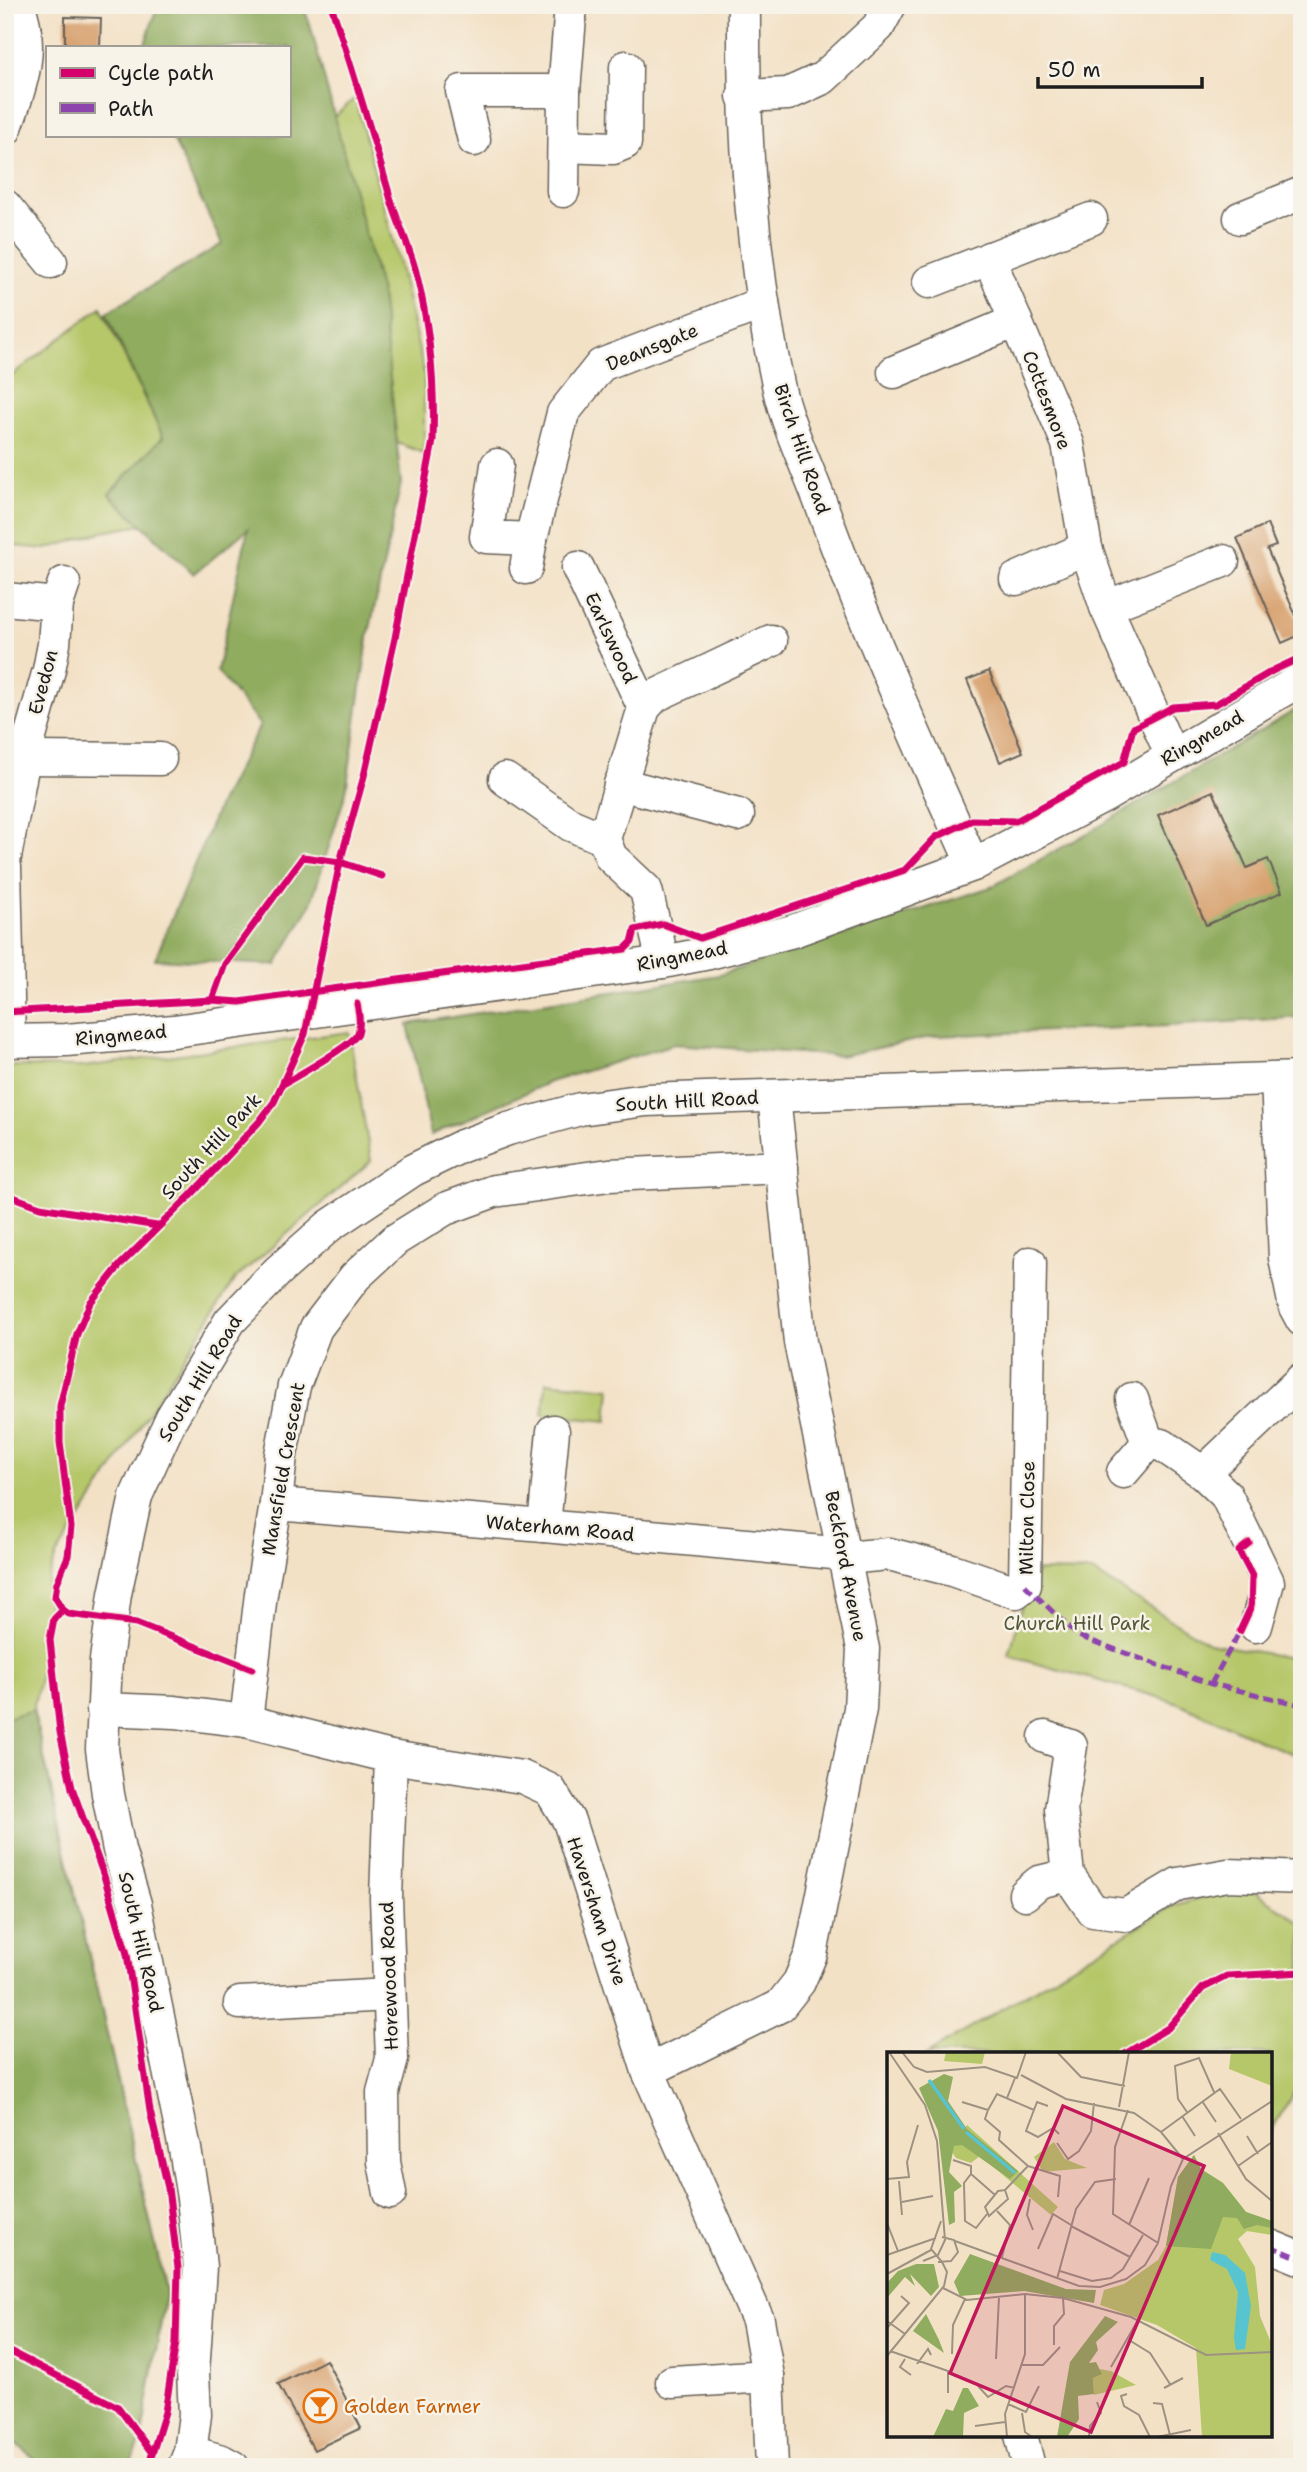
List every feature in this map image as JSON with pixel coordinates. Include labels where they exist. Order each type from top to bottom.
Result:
[{"type":"street","points":[[5,130],[21,88],[28,52],[18,5]]},
{"type":"street","points":[[562,191],[564,91],[570,5]]},
{"type":"street","name":"Birch Hill Road","points":[[744,5],[743,96],[751,208],[763,303],[780,392],[845,569],[974,865]]},
{"type":"street","points":[[743,96],[788,94],[823,78],[878,27],[890,5]]},
{"type":"street","points":[[564,146],[613,148],[625,143],[626,67]]},
{"type":"street","points":[[474,140],[460,84],[564,91]]},
{"type":"street","points":[[1240,218],[1302,193]]},
{"type":"street","points":[[5,206],[51,262]]},
{"type":"street","points":[[929,282],[1091,219]]},
{"type":"street","name":"Cottesmore","points":[[989,258],[1068,444],[1086,548],[1107,607],[1172,756]]},
{"type":"street","name":"Deansgate","points":[[497,465],[486,537],[528,554],[563,413],[601,365],[763,303]]},
{"type":"street","points":[[894,372],[1016,321]]},
{"type":"street","points":[[1016,579],[1086,548]]},
{"type":"street","points":[[1107,607],[1223,561]]},
{"type":"street","name":"Earlswood","points":[[578,568],[644,708]]},
{"type":"street","name":"Evedon","points":[[5,599],[60,593],[49,670],[24,758],[5,856]]},
{"type":"street","name":"Earlswood","points":[[604,839],[644,708],[655,696],[771,641]]},
{"type":"street","name":"Ringmead","points":[[7,1041],[66,1040],[174,1031],[663,962],[793,931],[974,865],[1093,803],[1302,679]]},
{"type":"street","points":[[24,758],[160,759]]},
{"type":"street","points":[[505,779],[571,825],[604,839],[611,856],[646,890],[663,962]]},
{"type":"street","points":[[620,784],[738,815]]},
{"type":"street","points":[[5,867],[7,1041]]},
{"type":"street","points":[[1289,1078],[1284,1258],[1295,1307],[1302,1320]]},
{"type":"street","name":"South Hill Road","points":[[187,2460],[195,2415],[193,2373],[200,2267],[185,2149],[137,1915],[108,1794],[102,1749],[103,1709],[106,1660],[115,1594],[136,1496],[172,1417],[230,1321],[278,1271],[329,1227],[413,1170],[462,1146],[508,1129],[580,1109],[646,1100],[1289,1078]]},
{"type":"street","name":"Beckford Avenue","points":[[648,2071],[780,2006],[799,1982],[811,1954],[860,1709],[863,1649],[800,1342],[774,1096]]},
{"type":"street","name":"Mansfield Crescent","points":[[246,1721],[281,1455],[295,1386],[316,1328],[355,1277],[395,1240],[445,1209],[494,1191],[609,1175],[782,1167]]},
{"type":"street","name":"Milton Close","points":[[845,1556],[889,1554],[952,1570],[1016,1592],[1025,1585],[1030,1264]]},
{"type":"street","points":[[1203,1473],[1302,1378]]},
{"type":"street","points":[[1132,1399],[1148,1443]]},
{"type":"street","points":[[544,1526],[554,1431]]},
{"type":"street","points":[[1148,1443],[1162,1445],[1203,1473],[1226,1495],[1268,1582],[1256,1626]]},
{"type":"street","points":[[1123,1472],[1148,1443]]},
{"type":"street","name":"Waterham Road","points":[[276,1504],[544,1526],[845,1556]]},
{"type":"street","name":"Haversham Drive","points":[[103,1709],[175,1712],[246,1721],[391,1757],[522,1777],[550,1790],[569,1821],[648,2071],[758,2320],[768,2376],[772,2467]]},
{"type":"street","points":[[1066,1735],[1061,1809],[1068,1875],[1093,1911],[1126,1915],[1178,1884],[1228,1875],[1302,1878]]},
{"type":"street","name":"Horewood Road","points":[[390,2193],[384,2162],[383,2092],[392,2059],[386,1898],[391,1757]]},
{"type":"street","points":[[1025,1895],[1039,1882],[1068,1875]]},
{"type":"street","points":[[240,2003],[389,1995]]},
{"type":"street","points":[[1272,2247],[1302,2259]]},
{"type":"street","points":[[672,2382],[768,2376]]},
{"type":"street","points":[[1022,2437],[1029,2467]]},
{"type":"street","points":[[187,2460],[222,2461],[233,2467]]},
{"type":"green space","points":[[158,5],[303,5],[381,293],[401,483],[368,638],[346,792],[310,906],[276,965],[155,959],[220,803],[260,725],[217,671],[248,529],[194,574],[109,494],[163,437],[106,313],[222,244],[171,136],[290,136],[290,46],[144,46]]},
{"type":"green space","points":[[355,98],[399,263],[424,372],[424,453],[397,443],[381,293],[334,117]]},
{"type":"green space","points":[[101,307],[163,437],[109,494],[142,525],[102,532],[46,549],[5,545],[5,381]]},
{"type":"green space","points":[[1302,706],[1302,1017],[936,1036],[840,1056],[674,1044],[550,1082],[431,1135],[408,1024],[719,975],[991,887]]},
{"type":"green space","points":[[349,1032],[371,1161],[235,1279],[56,1556],[48,1579],[44,1659],[33,1710],[166,2292],[141,2440],[130,2467],[46,2467],[5,2435],[5,1066],[83,1067]]},
{"type":"green space","points":[[546,1382],[610,1388],[607,1421],[543,1415]]},
{"type":"green space","name":"Church Hill Park","points":[[1037,1571],[1092,1572],[1209,1643],[1302,1660],[1302,1757],[1176,1702],[1009,1656],[1022,1606],[1032,1590]]},
{"type":"green space","points":[[33,1710],[166,2292],[141,2440],[130,2467],[46,2467],[5,2435],[5,1718]]},
{"type":"green space","points":[[1245,1884],[1302,1924],[1302,2078],[1272,2130],[1272,2052],[930,2052],[1172,1906]]},
{"type":"building","points":[[65,17],[101,18],[100,46],[65,46]]},
{"type":"building","points":[[1267,524],[1276,546],[1267,549],[1302,630],[1302,634],[1282,643],[1237,538]]},
{"type":"building","points":[[989,671],[1023,752],[1000,762],[967,680]]},
{"type":"building","points":[[1213,791],[1247,868],[1268,859],[1282,892],[1206,925],[1158,815]]},
{"type":"building","name":"Golden Farmer","points":[[326,2360],[361,2428],[314,2450],[278,2384]]},
{"type":"marked path","points":[[1025,1585],[1078,1636],[1211,1684],[1302,1705]]},
{"type":"marked path","points":[[1211,1684],[1240,1631]]},
{"type":"marked path","points":[[1272,2247],[1302,2259]]},
{"type":"cycle path","name":"South Hill Park","points":[[63,1610],[55,1597],[57,1583],[68,1556],[71,1527],[60,1442],[60,1406],[77,1334],[90,1303],[121,1264],[191,1195],[259,1122],[274,1102],[305,1034],[340,862],[364,776],[395,638],[433,441],[431,358],[417,276],[331,5]]},
{"type":"cycle path","points":[[5,1012],[212,1000],[240,1002],[625,949],[632,942],[635,930],[663,924],[700,938],[905,870],[936,837],[972,820],[1016,821],[1124,762],[1133,728],[1173,707],[1216,704],[1302,657]]},
{"type":"cycle path","points":[[212,1000],[225,964],[303,857],[340,862],[382,876]]},
{"type":"cycle path","points":[[283,1084],[324,1060],[354,1038],[359,1026],[357,1004]]},
{"type":"cycle path","points":[[5,1194],[40,1207],[157,1226]]},
{"type":"cycle path","points":[[1240,1631],[1251,1607],[1252,1576],[1239,1551],[1249,1543]]},
{"type":"cycle path","points":[[63,1610],[54,1619],[50,1640],[60,1732],[72,1788],[104,1876],[127,1954],[150,2111],[168,2188],[178,2268],[176,2342],[165,2412],[148,2467]]},
{"type":"cycle path","points":[[63,1610],[69,1614],[136,1623],[252,1669]]},
{"type":"cycle path","points":[[1128,2052],[1168,2028],[1203,1988],[1227,1976],[1302,1972]]},
{"type":"cycle path","points":[[5,2349],[118,2407],[152,2453]]},
{"type":"place","name":"Golden Farmer","points":[[320,2406]]}]
